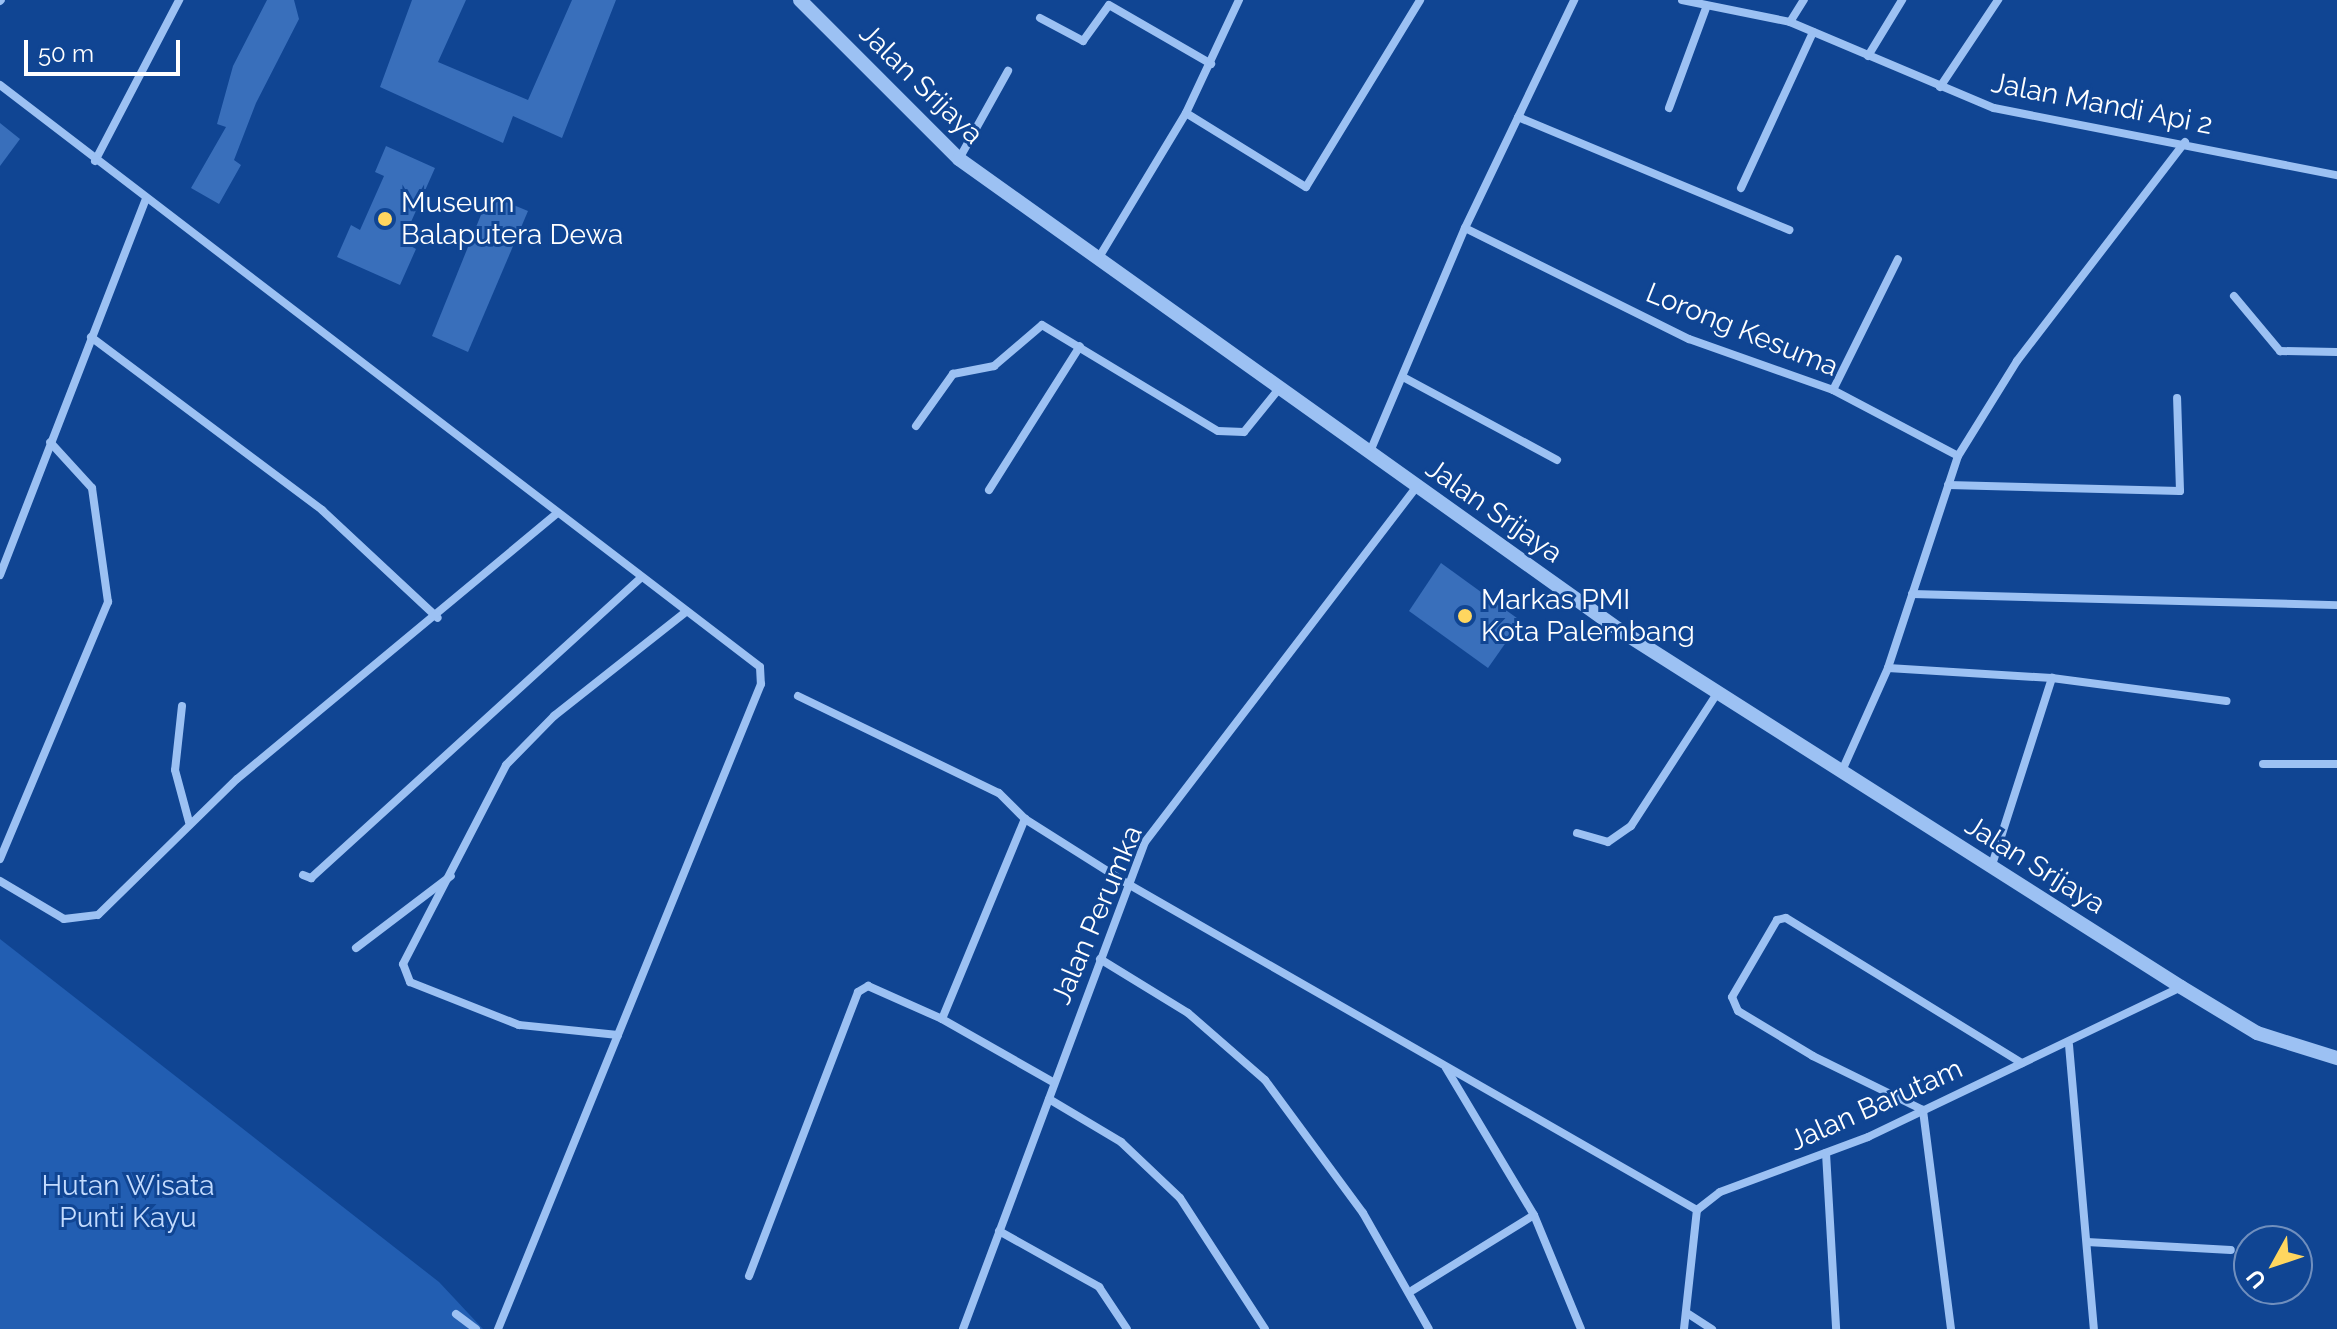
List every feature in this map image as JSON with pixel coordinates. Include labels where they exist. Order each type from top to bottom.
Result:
[{"type":"street","points":[[95,161],[179,0]]},
{"type":"street","name":"Jalan Srijaya","points":[[800,0],[959,159],[1415,489],[1716,695],[2181,987],[2257,1033],[2337,1058]]},
{"type":"street","points":[[1097,261],[1186,113],[1239,0]]},
{"type":"street","points":[[1186,113],[1306,187],[1420,0]]},
{"type":"street","points":[[1369,455],[1465,228],[1574,0]]},
{"type":"street","name":"Jalan Mandi Api 2","points":[[1682,0],[1706,8],[1790,22],[1994,108],[2185,142],[2337,175]]},
{"type":"street","points":[[1790,22],[1804,0]]},
{"type":"street","points":[[1868,56],[1902,0]]},
{"type":"street","points":[[1940,87],[1998,0]]},
{"type":"street","points":[[1040,18],[1083,41],[1109,5],[1211,64]]},
{"type":"street","points":[[1669,108],[1706,8]]},
{"type":"street","points":[[1741,188],[1813,32]]},
{"type":"street","points":[[959,159],[1008,71]]},
{"type":"street","points":[[0,85],[95,161],[760,667],[761,684],[498,1329]]},
{"type":"street","points":[[1518,117],[1789,230]]},
{"type":"street","points":[[1841,774],[1888,668],[1958,456],[2017,361],[2185,142]]},
{"type":"street","points":[[0,575],[146,198]]},
{"type":"street","name":"Lorong Kesuma","points":[[1465,228],[1689,339],[1833,390],[1958,456]]},
{"type":"street","points":[[1833,390],[1898,259]]},
{"type":"street","points":[[2234,296],[2280,351],[2337,352]]},
{"type":"street","points":[[916,426],[953,374],[1000,363],[1037,326],[1080,346],[1231,435],[1253,424],[1278,390]]},
{"type":"street","points":[[91,337],[322,510],[438,618]]},
{"type":"street","points":[[989,490],[1080,346]]},
{"type":"street","points":[[1403,377],[1557,460]]},
{"type":"street","points":[[1948,485],[2180,491],[2177,398]]},
{"type":"street","points":[[0,859],[108,602],[92,488],[50,442]]},
{"type":"street","name":"Jalan Perumka","points":[[963,1329],[1145,842],[1415,489]]},
{"type":"street","points":[[0,881],[82,922],[98,915],[189,822],[438,618],[556,514]]},
{"type":"street","points":[[303,875],[311,878],[642,577]]},
{"type":"street","points":[[1912,594],[2337,605]]},
{"type":"street","points":[[618,1035],[519,1025],[410,982],[403,964],[453,874],[506,765],[554,716],[687,611]]},
{"type":"street","points":[[1888,668],[2052,678],[2226,701]]},
{"type":"street","points":[[1991,868],[2052,678]]},
{"type":"street","points":[[1577,833],[1608,842],[1631,826],[1716,695]]},
{"type":"street","points":[[798,696],[999,793],[1025,819],[1128,884],[1697,1210],[1684,1329]]},
{"type":"street","points":[[182,706],[175,770],[189,822]]},
{"type":"street","points":[[2263,764],[2337,764]]},
{"type":"street","points":[[942,1019],[1025,819]]},
{"type":"street","points":[[356,948],[453,874]]},
{"type":"street","points":[[1951,1329],[1923,1110],[1738,1011],[1732,997],[1777,920],[1786,918],[2022,1063]]},
{"type":"street","points":[[1100,959],[1188,1013],[1265,1080],[1413,1290],[1429,1329]]},
{"type":"street","points":[[749,1276],[858,992],[868,986],[942,1019],[1053,1082]]},
{"type":"street","name":"Jalan Barutam","points":[[1697,1210],[1720,1192],[1826,1153],[1923,1110],[2022,1063],[2069,1045],[2181,987]]},
{"type":"street","points":[[2069,1045],[2094,1329]]},
{"type":"street","points":[[1446,1067],[1534,1215],[1581,1329]]},
{"type":"street","points":[[1049,1099],[1121,1142],[1180,1198],[1265,1329]]},
{"type":"street","points":[[1826,1153],[1836,1329]]},
{"type":"street","points":[[1413,1290],[1534,1215]]},
{"type":"street","points":[[999,1231],[1099,1287],[1127,1329]]},
{"type":"street","points":[[2087,1242],[2231,1250]]},
{"type":"street","points":[[1687,1313],[1712,1329]]},
{"type":"street","points":[[456,1314],[476,1329]]},
{"type":"green space","name":"Hutan Wisata Punti Kayu","points":[[0,939],[439,1282],[483,1329],[0,1329]]},
{"type":"building","points":[[267,0],[294,0],[299,19],[256,103],[234,160],[241,165],[219,204],[191,188],[226,127],[217,124],[233,66]]},
{"type":"building","points":[[412,0],[466,0],[438,62],[528,100],[572,0],[616,0],[562,138],[513,116],[503,143],[380,87]]},
{"type":"building","points":[[0,123],[20,139],[0,166]]},
{"type":"building","name":"Museum Balaputera Dewa","points":[[386,146],[435,168],[411,222],[407,244],[416,249],[400,285],[337,257],[351,225],[360,230],[384,176],[375,172]]},
{"type":"building","points":[[489,195],[528,211],[468,352],[432,336]]},
{"type":"building","name":"Markas PMI Kota Palembang","points":[[1441,563],[1521,621],[1488,668],[1409,611]]},
{"type":"place","name":"Museum Balaputera Dewa","points":[[385,219]]},
{"type":"place","name":"Markas PMI Kota Palembang","points":[[1465,616]]}]
